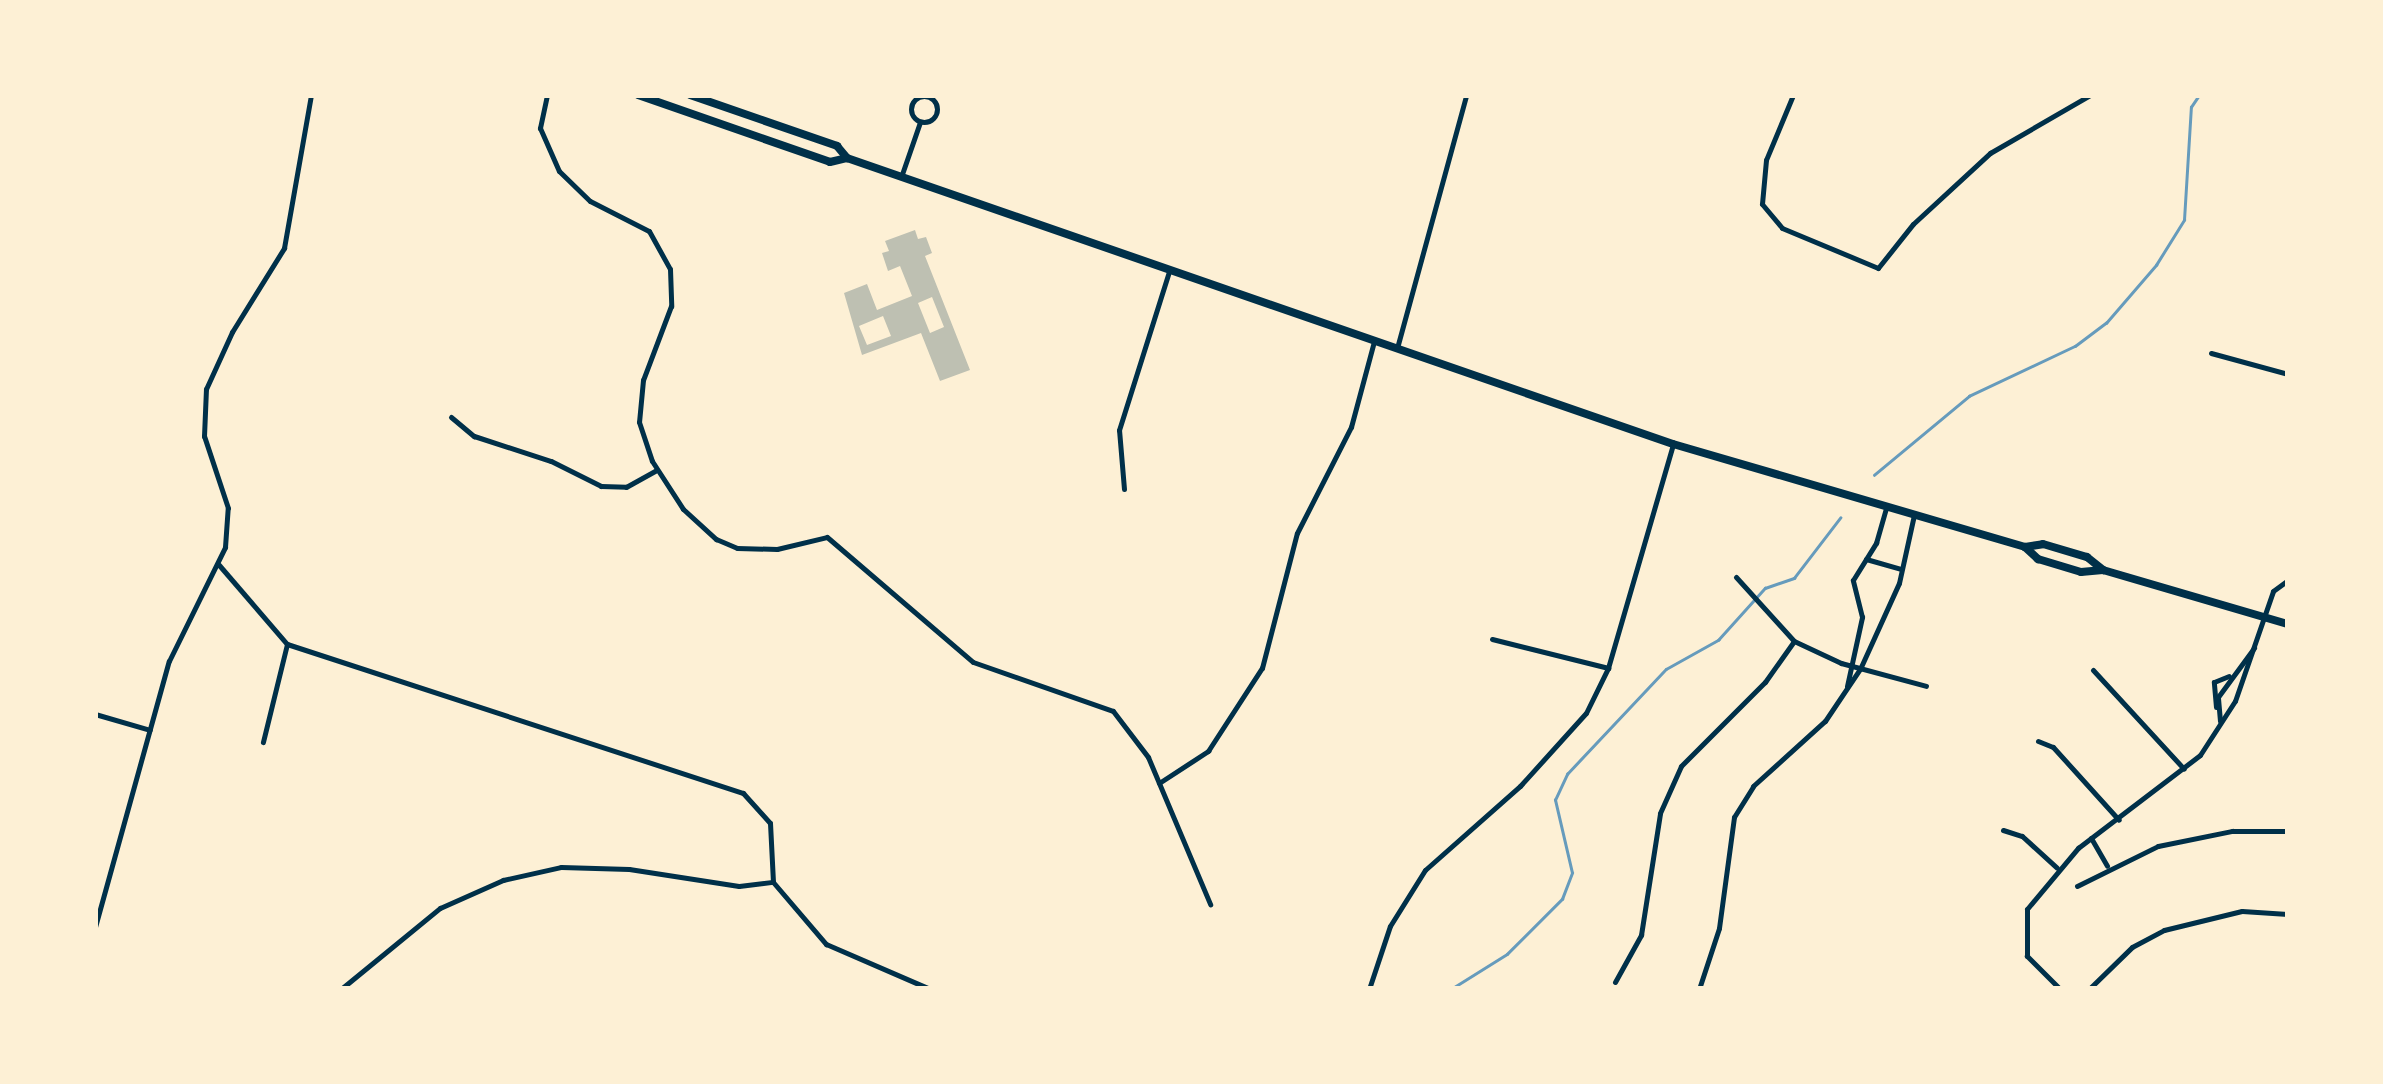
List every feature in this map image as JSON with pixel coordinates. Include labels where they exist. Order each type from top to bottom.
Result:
[{"type":"main road","points":[[638,95],[830,162],[847,158]]},
{"type":"main road","points":[[690,95],[837,146],[847,158],[1673,444],[2026,548],[2066,568],[2103,570],[2288,624]]},
{"type":"main road","points":[[2026,548],[2043,544],[2087,556],[2103,570]]},
{"type":"street","points":[[95,926],[174,644],[219,565],[228,508],[204,436],[206,389],[232,332],[280,257],[311,95]]},
{"type":"street","points":[[547,95],[540,128],[560,171],[590,202],[649,231],[670,270],[671,306],[639,398],[644,442],[683,509],[716,539],[758,550],[827,537],[974,662],[1113,711],[1160,784],[1210,904]]},
{"type":"street","points":[[1396,349],[1466,95]]},
{"type":"street","points":[[1793,95],[1766,160],[1762,204],[1782,228],[1878,268],[1913,224],[1990,154],[2090,95]]},
{"type":"street","points":[[921,96],[934,98],[934,117],[920,122],[911,111],[921,96]]},
{"type":"street","points":[[901,177],[920,122]]},
{"type":"street","points":[[1124,489],[1118,430],[1169,270]]},
{"type":"street","points":[[1160,784],[1208,751],[1262,668],[1297,533],[1351,427],[1374,342]]},
{"type":"street","points":[[2210,352],[2288,374]]},
{"type":"street","points":[[451,417],[474,436],[551,460],[601,486],[626,486],[657,470]]},
{"type":"street","points":[[1369,989],[1405,898],[1426,870],[1567,738],[1608,668],[1673,444]]},
{"type":"street","points":[[1846,692],[1862,618],[1852,580],[1866,559],[1886,507]]},
{"type":"street","points":[[1699,989],[1718,928],[1734,817],[1753,786],[1825,721],[1860,669],[1901,569],[1914,515]]},
{"type":"street","points":[[1866,559],[1901,569]]},
{"type":"street","points":[[219,565],[287,644],[743,793],[770,823],[773,882],[826,944],[930,989]]},
{"type":"street","points":[[1736,577],[1794,641],[1851,666],[1926,686]]},
{"type":"street","points":[[2060,989],[2036,972],[2024,940],[2027,909],[2058,868],[2091,838],[2184,769],[2220,722],[2256,643],[2273,591],[2288,580]]},
{"type":"street","points":[[1492,639],[1608,668]]},
{"type":"street","points":[[1615,982],[1641,935],[1660,813],[1681,766],[1764,682],[1794,641]]},
{"type":"street","points":[[2220,722],[2214,682],[2232,675],[2256,643]]},
{"type":"street","points":[[263,742],[287,644]]},
{"type":"street","points":[[2092,670],[2184,769]]},
{"type":"street","points":[[95,714],[150,730]]},
{"type":"street","points":[[2038,742],[2053,748],[2119,820]]},
{"type":"street","points":[[2003,830],[2022,836],[2058,868]]},
{"type":"street","points":[[2077,886],[2107,866],[2194,837],[2288,832]]},
{"type":"street","points":[[2091,838],[2107,866]]},
{"type":"street","points":[[341,989],[440,908],[503,880],[561,868],[630,869],[739,886],[773,882]]},
{"type":"street","points":[[2089,989],[2132,947],[2164,930],[2242,911],[2288,914]]},
{"type":"street","points":[[1014,989],[1024,989]]},
{"type":"building","points":[[915,230],[918,239],[926,237],[932,253],[925,256],[970,370],[940,381],[921,333],[862,355],[844,293],[867,284],[877,310],[912,296],[900,266],[888,271],[882,253],[889,251],[885,241]],"holes":[[[932,297],[944,327],[930,333],[918,303]],[[883,316],[891,336],[867,345],[859,326]]]},
{"type":"waterway","points":[[1874,475],[1969,396],[2075,346],[2106,323],[2156,265],[2184,220],[2191,107],[2199,95]]},
{"type":"waterway","points":[[1451,989],[1507,954],[1562,899],[1572,873],[1555,800],[1567,774],[1666,669],[1718,640],[1765,588],[1794,578],[1840,518]]}]
